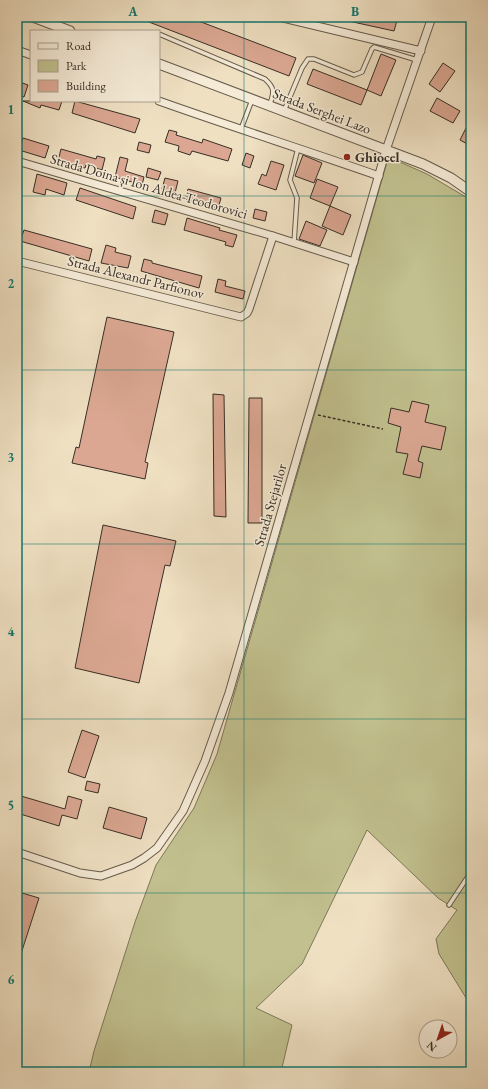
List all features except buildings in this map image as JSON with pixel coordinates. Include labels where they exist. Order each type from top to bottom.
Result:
[{"type":"street","points":[[33,17],[67,30]]},
{"type":"street","points":[[279,17],[421,51]]},
{"type":"street","name":"Strada Stejarilor","points":[[17,852],[80,873],[101,876],[132,865],[157,848],[184,811],[205,761],[229,693],[386,150],[432,17]]},
{"type":"street","points":[[17,50],[30,55]]},
{"type":"street","name":"Strada Serghei Lazo","points":[[160,64],[386,150],[452,178],[471,192]]},
{"type":"street","points":[[160,101],[240,130],[379,176]]},
{"type":"street","name":"Strada Doina și Ion Aldea-Teodorovici","points":[[17,161],[294,242],[354,262]]},
{"type":"street","name":"Strada Alexandr Parfionov","points":[[17,261],[241,317],[247,313],[273,236]]},
{"type":"lane","points":[[160,34],[265,79],[272,86],[274,92],[270,106]]},
{"type":"lane","points":[[284,111],[302,68],[308,59],[314,58],[354,75],[362,72],[374,46],[418,60]]},
{"type":"lane","points":[[240,130],[253,99]]},
{"type":"lane","points":[[294,242],[297,198],[290,180],[298,148]]},
{"type":"lane","points":[[449,905],[471,872]]},
{"type":"path","points":[[310,413],[383,429]]},
{"type":"green space","points":[[393,159],[427,174],[471,200],[471,1006],[439,954],[436,939],[457,910],[438,898],[367,830],[302,964],[256,1008],[292,1025],[281,1072],[89,1072],[94,1051],[135,922],[156,865],[194,808],[217,754],[387,162]]},
{"type":"place","name":"Ghiocel","points":[[347,157]]}]
